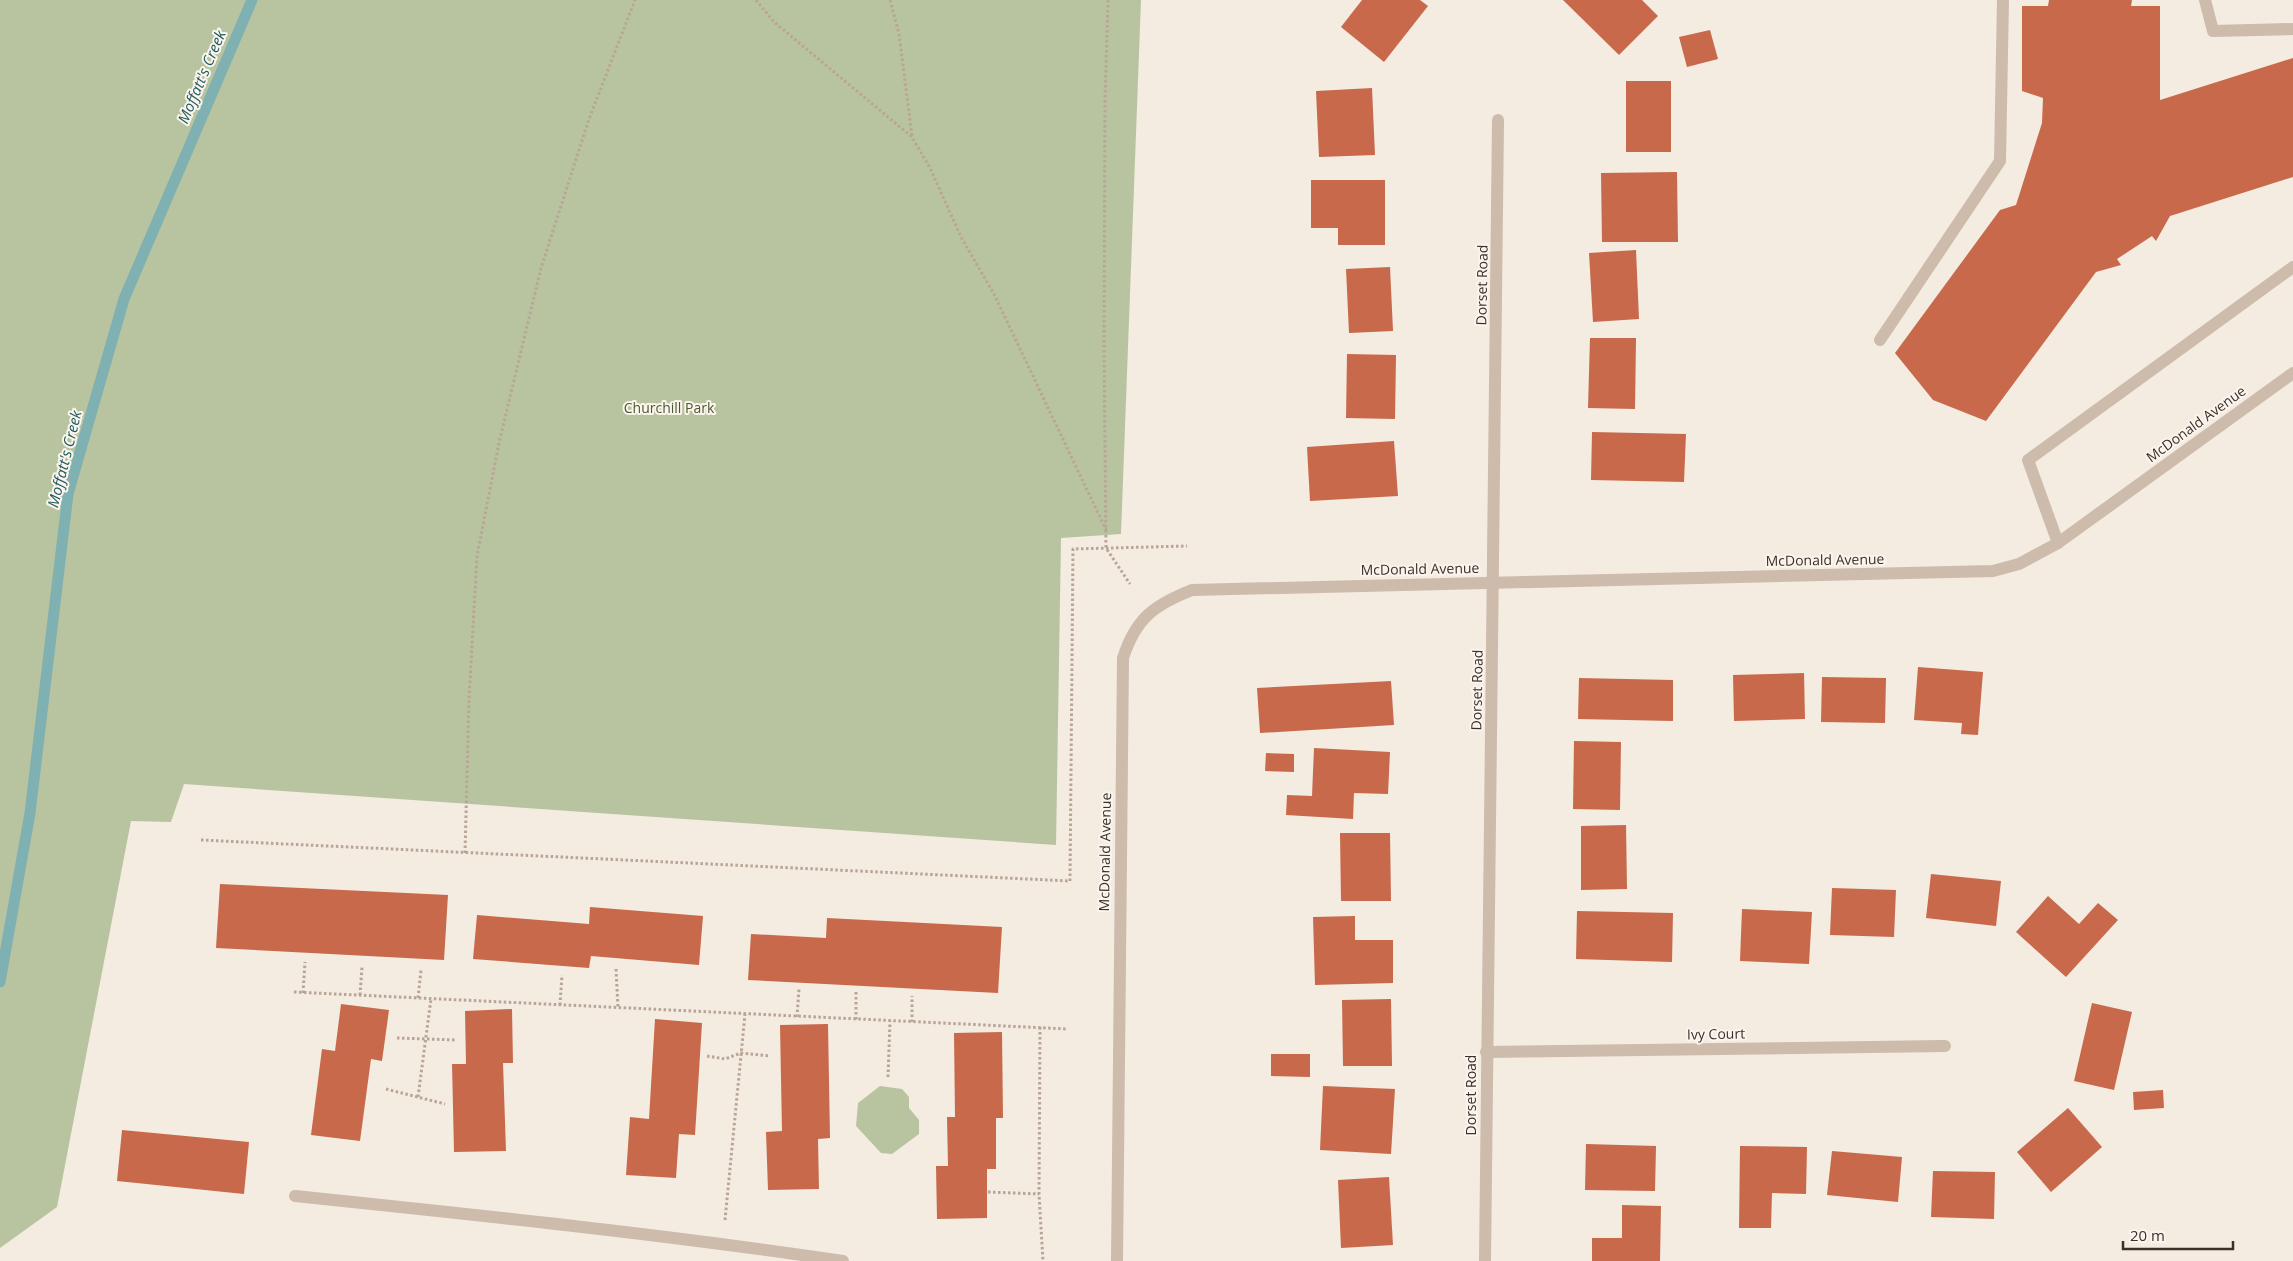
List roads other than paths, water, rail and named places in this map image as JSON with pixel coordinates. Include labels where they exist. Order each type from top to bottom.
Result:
[{"type":"street","points":[[1880,340],[2000,161],[2003,0]]},
{"type":"street","points":[[2205,0],[2213,31],[2293,29]]},
{"type":"street","name":"Dorset Road","points":[[1485,1261],[1498,120]]},
{"type":"street","points":[[2058,543],[2028,460],[2293,267]]},
{"type":"street","name":"McDonald Avenue","points":[[1116,1261],[1123,658],[1129,640],[1149,612],[1162,602],[1192,590],[1994,571],[2018,564],[2058,543],[2293,373]]},
{"type":"street","name":"Ivy Court","points":[[1486,1052],[1946,1046]]},
{"type":"street","points":[[295,1196],[723,1243],[843,1261]]},
{"type":"waterway","name":"Moffatt's Creek","points":[[0,982],[30,813],[68,494],[124,299],[252,0]]},
{"type":"park label","name":"Churchill Park","points":[[669,408]]}]
